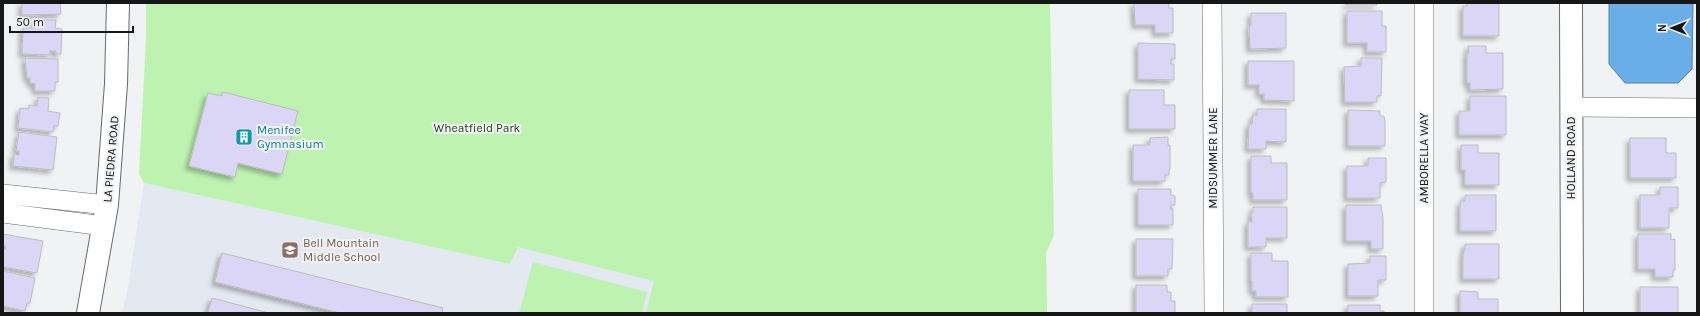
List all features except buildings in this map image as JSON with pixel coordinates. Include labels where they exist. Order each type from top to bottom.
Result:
[{"type":"street","name":"LA PIEDRA ROAD","points":[[88,313],[107,205],[116,84],[118,3]]},
{"type":"street","name":"MIDSUMMER LANE","points":[[1212,3],[1214,313]]},
{"type":"street","name":"AMBORELLA WAY","points":[[1424,3],[1424,313]]},
{"type":"street","name":"HOLLAND ROAD","points":[[1571,3],[1572,313]]},
{"type":"street","points":[[1571,107],[1697,108]]},
{"type":"street","points":[[3,194],[107,205]]},
{"type":"street","points":[[3,213],[104,226]]},
{"type":"shaded area","name":"Bell Mountain Middle School","points":[[144,183],[510,264],[517,247],[1046,253],[1047,313],[122,313],[127,293]]},
{"type":"green space","name":"Wheatfield Park","points":[[146,3],[1050,3],[1054,235],[1046,253],[1047,313],[646,313],[654,281],[518,247],[510,264],[144,183],[139,174],[146,39]]},
{"type":"green space","points":[[533,262],[647,292],[642,313],[519,313]]},
{"type":"water","points":[[1609,3],[1693,3],[1692,69],[1678,83],[1625,83],[1609,64]]},
{"type":"place","name":"Menifee Gymnasium","points":[[244,137]]},
{"type":"place","name":"Bell Mountain Middle School","points":[[290,250]]}]
